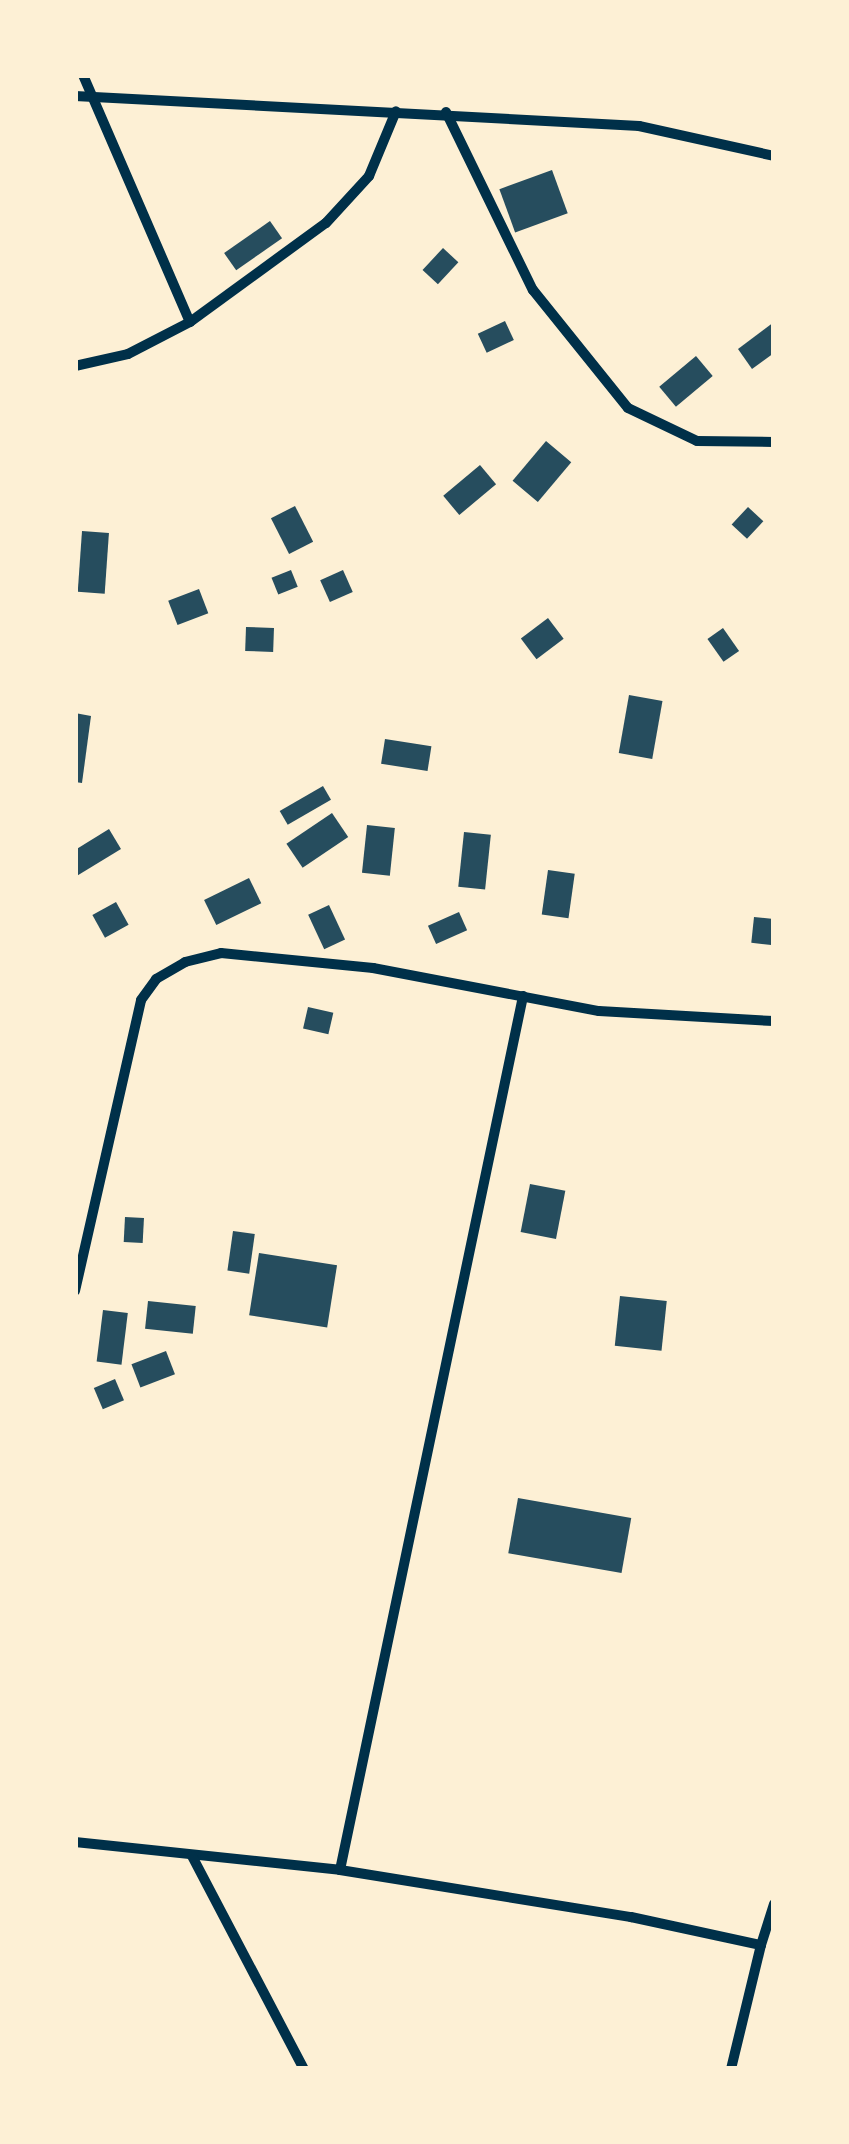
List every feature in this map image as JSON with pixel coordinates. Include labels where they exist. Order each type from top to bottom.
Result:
[{"type":"street","points":[[82,75],[96,95],[190,322]]},
{"type":"street","points":[[75,96],[446,112],[640,126],[774,156]]},
{"type":"street","points":[[75,366],[128,354],[190,322],[326,223],[369,176],[396,111]]},
{"type":"street","points":[[446,112],[533,290],[628,408],[697,441],[774,442]]},
{"type":"street","points":[[75,1291],[141,1000],[156,979],[221,953],[373,968],[599,1011],[774,1021]]},
{"type":"street","points":[[340,1870],[523,996]]},
{"type":"street","points":[[75,1842],[340,1870],[631,1917],[761,1945]]},
{"type":"street","points":[[192,1856],[304,2069]]},
{"type":"street","points":[[731,2069],[774,1904]]},
{"type":"building","points":[[552,170],[568,213],[515,232],[499,189]]},
{"type":"building","points":[[270,221],[282,238],[236,270],[224,253]]},
{"type":"building","points":[[443,248],[458,262],[438,284],[423,270]]},
{"type":"building","points":[[505,321],[514,340],[487,353],[478,334]]},
{"type":"building","points":[[774,322],[774,353],[752,369],[738,349]]},
{"type":"building","points":[[696,356],[713,376],[676,407],[659,387]]},
{"type":"building","points":[[546,441],[571,462],[538,502],[513,481]]},
{"type":"building","points":[[480,465],[496,484],[459,515],[443,496]]},
{"type":"building","points":[[295,506],[313,542],[289,554],[271,518]]},
{"type":"building","points":[[748,507],[763,521],[747,539],[732,525]]},
{"type":"building","points":[[82,531],[109,533],[105,594],[78,592]]},
{"type":"building","points":[[291,570],[298,587],[278,595],[272,578]]},
{"type":"building","points":[[343,570],[353,592],[330,602],[320,580]]},
{"type":"building","points":[[199,589],[208,613],[178,625],[168,601]]},
{"type":"building","points":[[548,618],[564,639],[536,659],[521,638]]},
{"type":"building","points":[[246,627],[274,628],[273,652],[245,651]]},
{"type":"building","points":[[723,628],[739,651],[723,662],[707,639]]},
{"type":"building","points":[[629,695],[662,701],[652,759],[619,753]]},
{"type":"building","points":[[75,713],[91,716],[82,783],[75,782]]},
{"type":"building","points":[[385,739],[431,746],[428,771],[381,764]]},
{"type":"building","points":[[323,786],[331,800],[288,825],[280,811]]},
{"type":"building","points":[[332,813],[348,837],[303,868],[286,844]]},
{"type":"building","points":[[367,825],[395,828],[390,876],[362,873]]},
{"type":"building","points":[[109,829],[121,849],[75,877],[75,850]]},
{"type":"building","points":[[464,832],[491,835],[485,890],[458,887]]},
{"type":"building","points":[[548,870],[575,874],[568,918],[542,915]]},
{"type":"building","points":[[249,878],[261,903],[216,925],[204,900]]},
{"type":"building","points":[[116,902],[129,925],[105,938],[92,915]]},
{"type":"building","points":[[329,905],[345,939],[324,949],[308,915]]},
{"type":"building","points":[[459,912],[467,930],[436,944],[428,926]]},
{"type":"building","points":[[754,917],[774,919],[771,945],[751,943]]},
{"type":"building","points":[[308,1007],[333,1013],[328,1034],[303,1028]]},
{"type":"building","points":[[530,1184],[565,1191],[556,1239],[521,1232]]},
{"type":"building","points":[[125,1217],[144,1218],[143,1243],[124,1242]]},
{"type":"building","points":[[233,1231],[255,1234],[249,1274],[227,1271]]},
{"type":"building","points":[[259,1253],[337,1265],[327,1328],[249,1315]]},
{"type":"building","points":[[620,1296],[667,1301],[662,1351],[615,1346]]},
{"type":"building","points":[[148,1301],[196,1306],[193,1334],[145,1329]]},
{"type":"building","points":[[103,1310],[128,1313],[121,1365],[97,1362]]},
{"type":"building","points":[[166,1351],[175,1374],[140,1388],[131,1364]]},
{"type":"building","points":[[115,1379],[124,1400],[103,1409],[94,1388]]},
{"type":"building","points":[[518,1498],[631,1518],[622,1573],[508,1553]]}]
